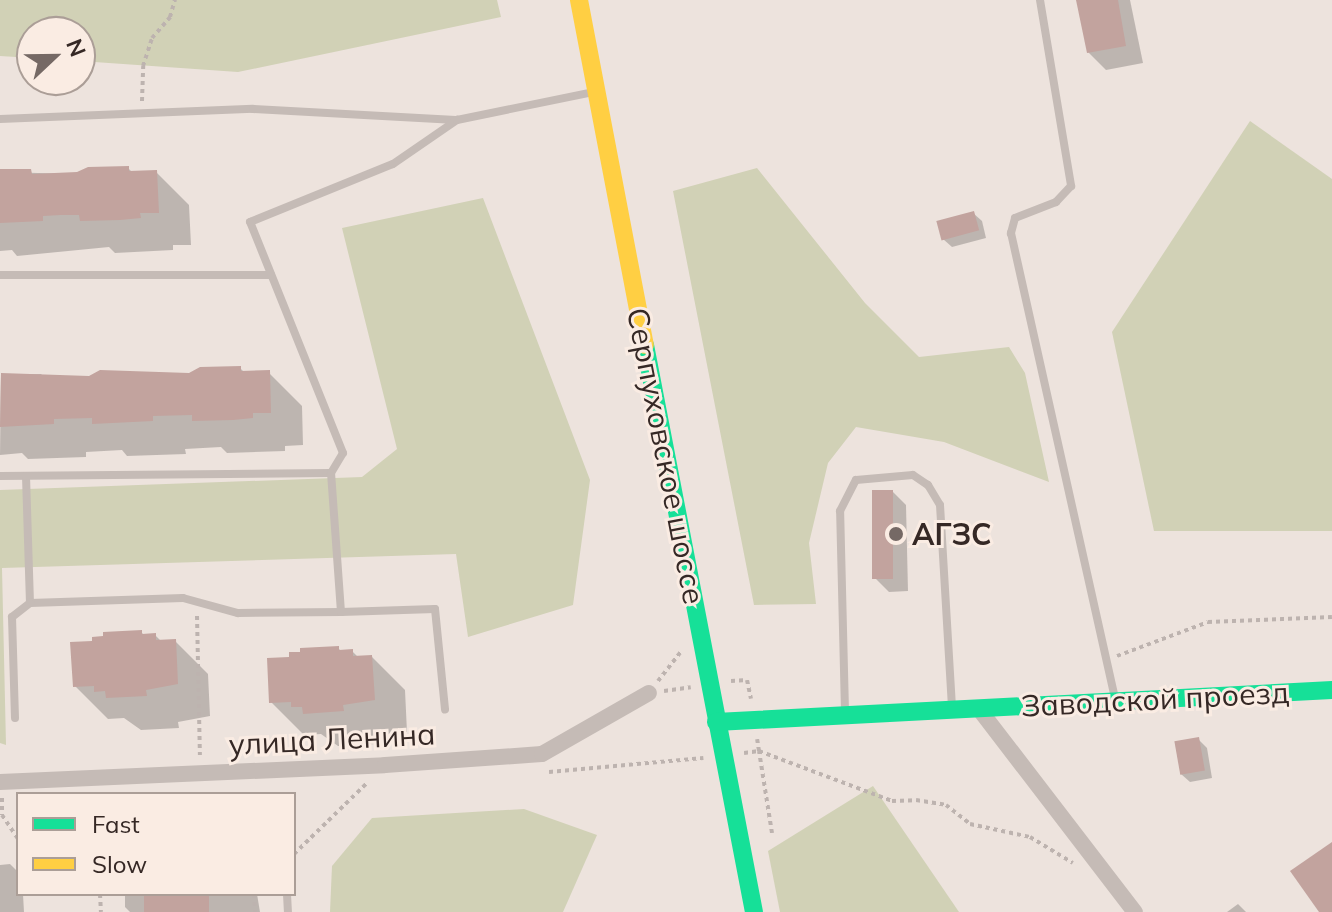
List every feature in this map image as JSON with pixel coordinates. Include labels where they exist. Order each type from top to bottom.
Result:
[{"type":"main road","name":"Серпуховское шоссе","points":[[579,0],[754,912]]},
{"type":"main road","name":"Заводской проезд","points":[[716,722],[952,711],[1115,698],[1332,690]]},
{"type":"street","name":"улица Ленина","points":[[0,782],[385,765],[542,754],[649,693]]},
{"type":"street","name":"Заводской проезд","points":[[979,709],[1135,912]]},
{"type":"lane","points":[[1040,0],[1071,186],[1056,202],[1015,218],[1011,233],[1115,698]]},
{"type":"lane","points":[[0,119],[253,109],[457,120],[596,91]]},
{"type":"lane","points":[[341,612],[331,473],[343,453],[250,222],[393,164],[457,120]]},
{"type":"lane","points":[[0,275],[271,275]]},
{"type":"lane","points":[[0,476],[331,473]]},
{"type":"lane","points":[[845,715],[840,511],[856,480],[913,475],[928,485],[940,505],[952,711]]},
{"type":"lane","points":[[26,476],[30,603]]},
{"type":"lane","points":[[15,718],[12,617],[30,603],[183,598],[238,613],[435,609],[445,710]]},
{"type":"path","points":[[143,115],[143,66],[152,38],[170,17],[175,0]]},
{"type":"path","points":[[197,602],[200,773]]},
{"type":"path","points":[[1107,660],[1208,622],[1332,617]]},
{"type":"path","points":[[649,693],[686,644]]},
{"type":"path","points":[[649,693],[709,684]]},
{"type":"path","points":[[772,833],[759,751],[892,801],[916,800],[946,805],[970,824],[1030,837],[1071,862],[1106,874]]},
{"type":"path","points":[[545,773],[724,756]]},
{"type":"path","points":[[296,852],[385,765]]},
{"type":"path","points":[[0,782],[2,815],[16,836]]},
{"type":"green space","points":[[0,0],[497,0],[501,17],[238,72],[96,62],[96,16],[16,16],[16,57],[0,56]]},
{"type":"green space","points":[[1250,121],[1332,179],[1332,531],[1154,531],[1112,332]]},
{"type":"green space","points":[[757,168],[865,303],[919,357],[1009,347],[1025,373],[1049,482],[944,442],[856,427],[828,463],[809,543],[816,604],[754,605],[673,191]]},
{"type":"green space","points":[[483,198],[590,480],[573,605],[468,637],[456,554],[2,568],[6,745],[0,743],[0,490],[362,477],[397,449],[342,228]]},
{"type":"green space","points":[[873,786],[959,912],[780,912],[768,851]]},
{"type":"green space","points":[[524,809],[597,835],[563,912],[330,912],[332,866],[372,818]]},
{"type":"building","points":[[1076,0],[1118,0],[1126,46],[1087,53]]},
{"type":"building","points":[[129,166],[129,171],[157,170],[159,213],[140,213],[141,218],[120,220],[80,221],[79,215],[61,215],[43,216],[43,221],[0,223],[0,169],[31,169],[32,174]]},
{"type":"building","points":[[974,211],[979,230],[942,240],[936,221]]},
{"type":"building","points":[[241,366],[241,371],[270,370],[271,413],[253,413],[253,418],[233,420],[192,421],[192,415],[153,416],[153,421],[92,424],[92,418],[54,419],[54,424],[0,427],[1,373],[89,376],[100,370],[189,373],[200,367]]},
{"type":"building","points":[[872,490],[893,490],[893,579],[872,579]]},
{"type":"building","points":[[142,630],[142,634],[156,633],[156,640],[176,639],[178,684],[146,690],[147,696],[106,698],[105,691],[94,692],[94,686],[73,687],[70,642],[92,641],[92,637],[103,636],[103,632]]},
{"type":"building","points":[[339,646],[339,650],[353,649],[353,656],[372,655],[375,700],[343,705],[344,711],[303,714],[302,707],[291,707],[291,702],[269,703],[267,658],[289,657],[289,652],[300,652],[300,648]]},
{"type":"building","points":[[1199,737],[1205,770],[1180,775],[1174,741]]},
{"type":"building","points":[[1332,842],[1332,912],[1319,912],[1290,871]]},
{"type":"building","points":[[144,896],[209,896],[209,912],[144,912]]},
{"type":"traffic: fast","points":[[645,345],[754,912]]},
{"type":"traffic: fast","points":[[716,722],[1332,690]]},
{"type":"traffic: slow","points":[[579,0],[645,345]]},
{"type":"place","name":"АГЗС","points":[[896,534]]}]
